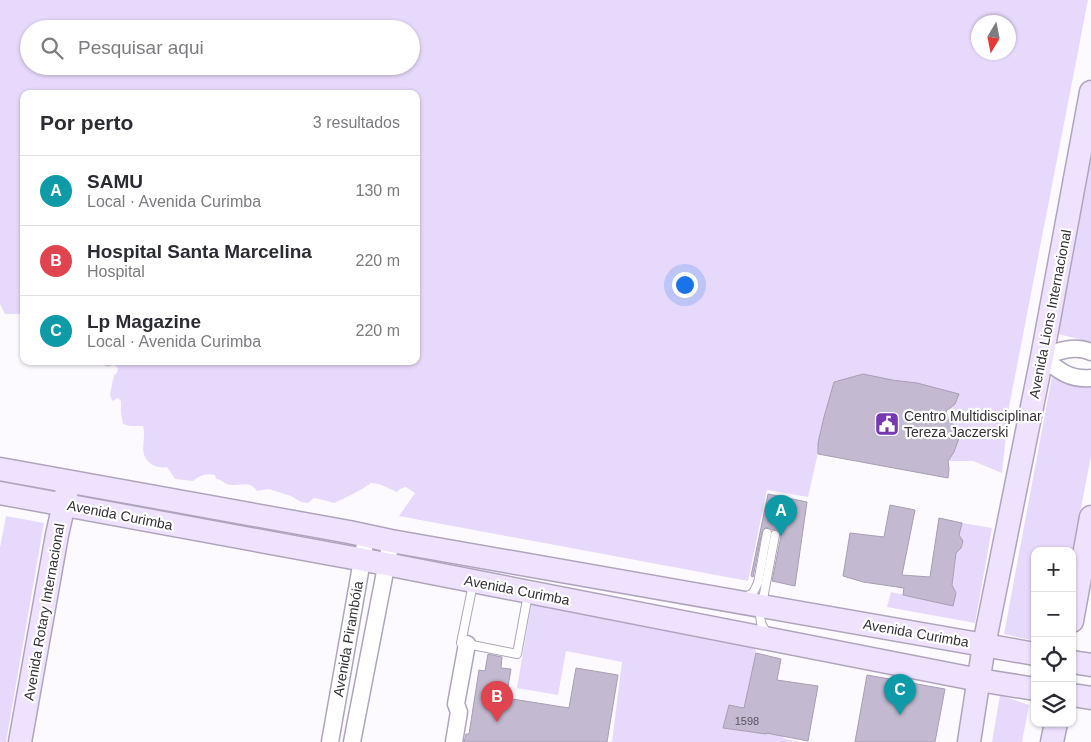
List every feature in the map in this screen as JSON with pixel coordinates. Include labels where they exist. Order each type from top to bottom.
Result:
[{"type":"street","name":"Avenida Lions Internacional","points":[[969,742],[984,645],[1042,357],[1091,92]]},
{"type":"street","points":[[1091,352],[1076,348],[1051,353],[1042,357],[1066,375],[1075,378],[1091,378]]},
{"type":"street","name":"Avenida Curimba","points":[[0,469],[349,532],[366,537],[1031,653]]},
{"type":"street","name":"Avenida Rotary Internacional","points":[[20,742],[68,481]]},
{"type":"street","name":"Avenida Curimba","points":[[0,493],[386,564],[979,680],[1031,687]]},
{"type":"street","points":[[1076,599],[1091,516]]},
{"type":"street","name":"Avenida Pirambóia","points":[[330,742],[366,537]]},
{"type":"street","name":"Avenida Pirambóia","points":[[352,742],[391,541]]},
{"type":"street","points":[[454,742],[459,712],[456,704],[468,644]]},
{"type":"street","points":[[1076,663],[1091,665]]},
{"type":"street","points":[[1076,696],[1091,698]]},
{"type":"street","points":[[1052,742],[1055,727]]},
{"type":"lane","points":[[726,600],[741,599],[753,593],[758,583],[772,534],[760,615],[764,630],[777,640]]},
{"type":"lane","points":[[473,582],[461,643],[517,654],[528,592]]},
{"type":"shaded area","points":[[0,0],[1088,0],[1009,407],[1002,473],[973,461],[948,461],[959,438],[949,422],[949,409],[958,394],[863,374],[834,382],[808,497],[767,490],[748,581],[399,516],[415,493],[406,487],[397,492],[379,484],[371,483],[334,503],[314,498],[308,503],[268,489],[257,491],[245,484],[229,485],[216,479],[215,475],[203,475],[193,481],[175,479],[167,467],[155,466],[147,460],[143,451],[143,426],[123,424],[121,401],[118,398],[112,401],[110,394],[114,375],[117,373],[118,368],[114,365],[420,365],[420,90],[20,90],[20,314],[5,314],[0,304]]},
{"type":"shaded area","points":[[1091,157],[1091,342],[1058,334]]},
{"type":"shaded area","points":[[1052,376],[1091,382],[1091,456],[1073,547],[1031,547],[1031,640],[1004,634]]},
{"type":"shaded area","points":[[6,516],[44,523],[6,742],[0,742],[0,548]]},
{"type":"shaded area","points":[[962,523],[992,528],[975,623],[887,607],[891,592],[953,605],[956,593],[952,585],[956,553],[961,548],[963,541],[959,535]]},
{"type":"shaded area","points":[[532,600],[755,645],[756,653],[747,693],[773,698],[743,711],[743,707],[729,705],[723,728],[766,734],[768,723],[785,726],[783,738],[798,742],[612,742],[622,662],[566,651],[558,695],[517,688]]},
{"type":"shaded area","points":[[1000,695],[1029,705],[1022,742],[992,742]]},
{"type":"building","name":"Centro Multidisciplinar Tereza Jaczerski","points":[[863,374],[917,383],[959,394],[955,404],[946,411],[949,422],[956,426],[959,438],[954,452],[948,461],[948,478],[818,454],[818,443],[834,382]]},
{"type":"building","points":[[768,494],[807,502],[795,586],[772,581],[781,536],[776,529],[765,528],[762,532],[753,577],[751,576]]},
{"type":"building","points":[[890,505],[915,510],[902,575],[930,577],[939,518],[962,523],[959,535],[963,541],[961,548],[956,553],[952,585],[956,593],[953,606],[903,595],[904,588],[863,582],[843,576],[850,533],[884,537]]},
{"type":"building","points":[[756,653],[781,659],[777,680],[818,686],[808,741],[766,733],[723,728],[729,705],[744,708]]},
{"type":"building","points":[[488,654],[502,657],[501,668],[511,669],[506,698],[569,708],[576,668],[618,675],[607,742],[464,742],[466,734],[469,734],[479,670],[485,671]]},
{"type":"building","points":[[867,675],[945,689],[935,742],[855,742]]},
{"type":"place","name":"Centro Multidisciplinar Tereza Jaczerski","points":[[887,424]]},
{"type":"place","name":"SAMU","points":[[781,536]]},
{"type":"place","name":"Lp Magazine","points":[[900,715]]},
{"type":"place","name":"Hospital Santa Marcelina","points":[[497,722]]}]
